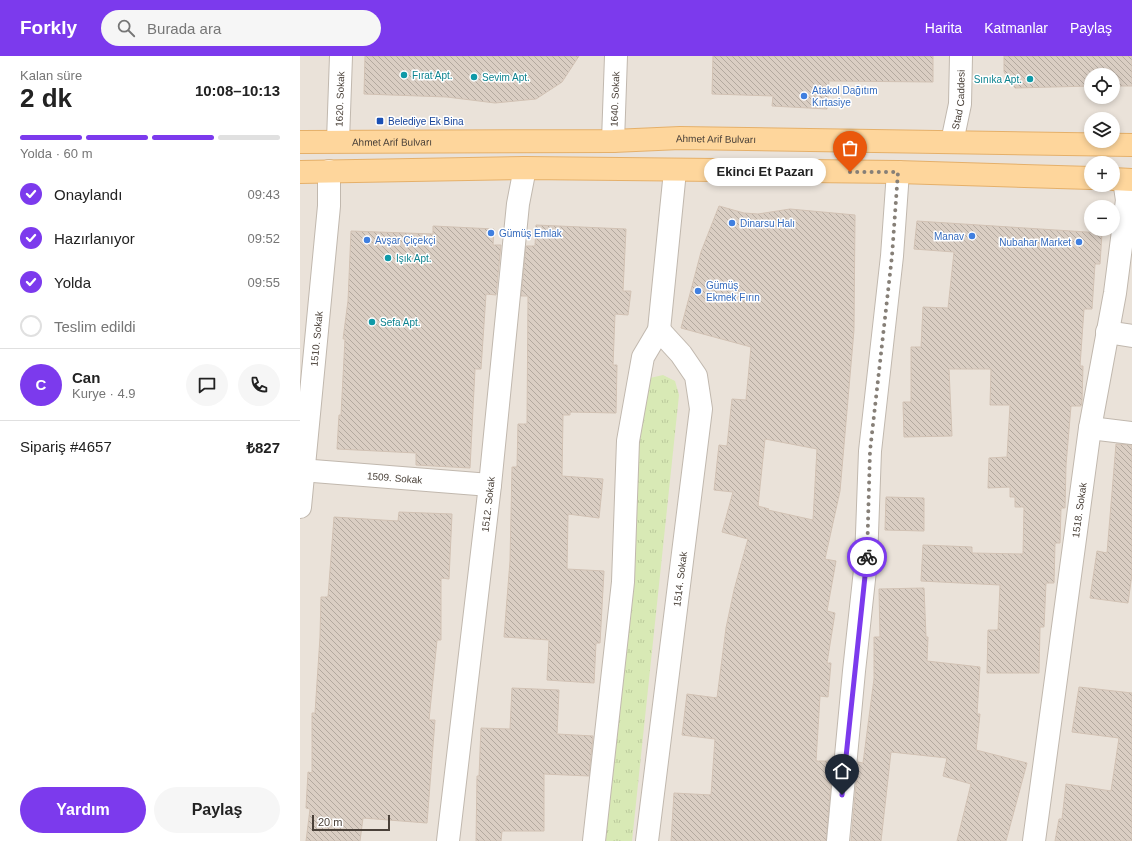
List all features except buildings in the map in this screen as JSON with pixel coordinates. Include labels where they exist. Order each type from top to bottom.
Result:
[{"type":"main road","name":"Ahmet Arif Bulvarı","points":[[300,142],[613,141],[680,138],[1132,145]]},
{"type":"main road","points":[[300,172],[525,168],[898,172],[1084,178]]},
{"type":"street","name":"1620. Sokak","points":[[338,141],[341,56]]},
{"type":"street","name":"1640. Sokak","points":[[613,141],[616,56]]},
{"type":"street","name":"Stad Caddesi","points":[[952,142],[960,104],[961,56]]},
{"type":"street","name":"1512. Sokak","points":[[448,841],[490,484],[518,204],[525,168]]},
{"type":"street","points":[[594,841],[623,582],[628,441],[643,356],[659,330],[675,170]]},
{"type":"street","name":"1510. Sokak","points":[[300,507],[302,470],[329,206],[329,172]]},
{"type":"street","points":[[838,841],[866,561],[870,451],[892,256],[898,172]]},
{"type":"street","name":"1518. Sokak","points":[[1034,841],[1090,428],[1115,293],[1127,200],[1123,180]]},
{"type":"street","name":"1514. Sokak","points":[[647,841],[701,409],[696,376],[681,354],[659,330]]},
{"type":"street","points":[[1107,332],[1132,336]]},
{"type":"street","points":[[1090,428],[1132,433]]},
{"type":"street","name":"1509. Sokak","points":[[302,470],[490,484]]},
{"type":"shaded area","points":[[300,56],[1132,56],[1132,841],[300,841]]},
{"type":"green space","points":[[663,375],[675,381],[679,395],[632,841],[606,841],[603,838],[644,391],[650,378]]},
{"type":"way so far","points":[[850,172],[898,172],[892,256],[870,451],[867,557]]},
{"type":"place","name":"Fırat Apt.","points":[[404,75]]},
{"type":"place","name":"Sevim Apt.","points":[[474,77]]},
{"type":"place","name":"Sınıka Apt.","points":[[1030,79]]},
{"type":"place","name":"Atakol Dağıtım Kırtasiye","points":[[804,96]]},
{"type":"place","name":"Belediye Ek Bina","points":[[380,121]]},
{"type":"place","name":"Ekinci Et Pazarı","points":[[850,172]]},
{"type":"place","name":"Dinarsu Halı","points":[[732,223]]},
{"type":"place","name":"Gümüş Emlak","points":[[491,233]]},
{"type":"place","name":"Manav","points":[[972,236]]},
{"type":"place","name":"Avşar Çiçekçi","points":[[367,240]]},
{"type":"place","name":"Nubahar Market","points":[[1079,242]]},
{"type":"place","name":"Işık Apt.","points":[[388,258]]},
{"type":"place","name":"Gümüş Ekmek Fırın","points":[[698,291]]},
{"type":"place","name":"Sefa Apt.","points":[[372,322]]},
{"type":"route","points":[[842,795],[867,557]]}]
